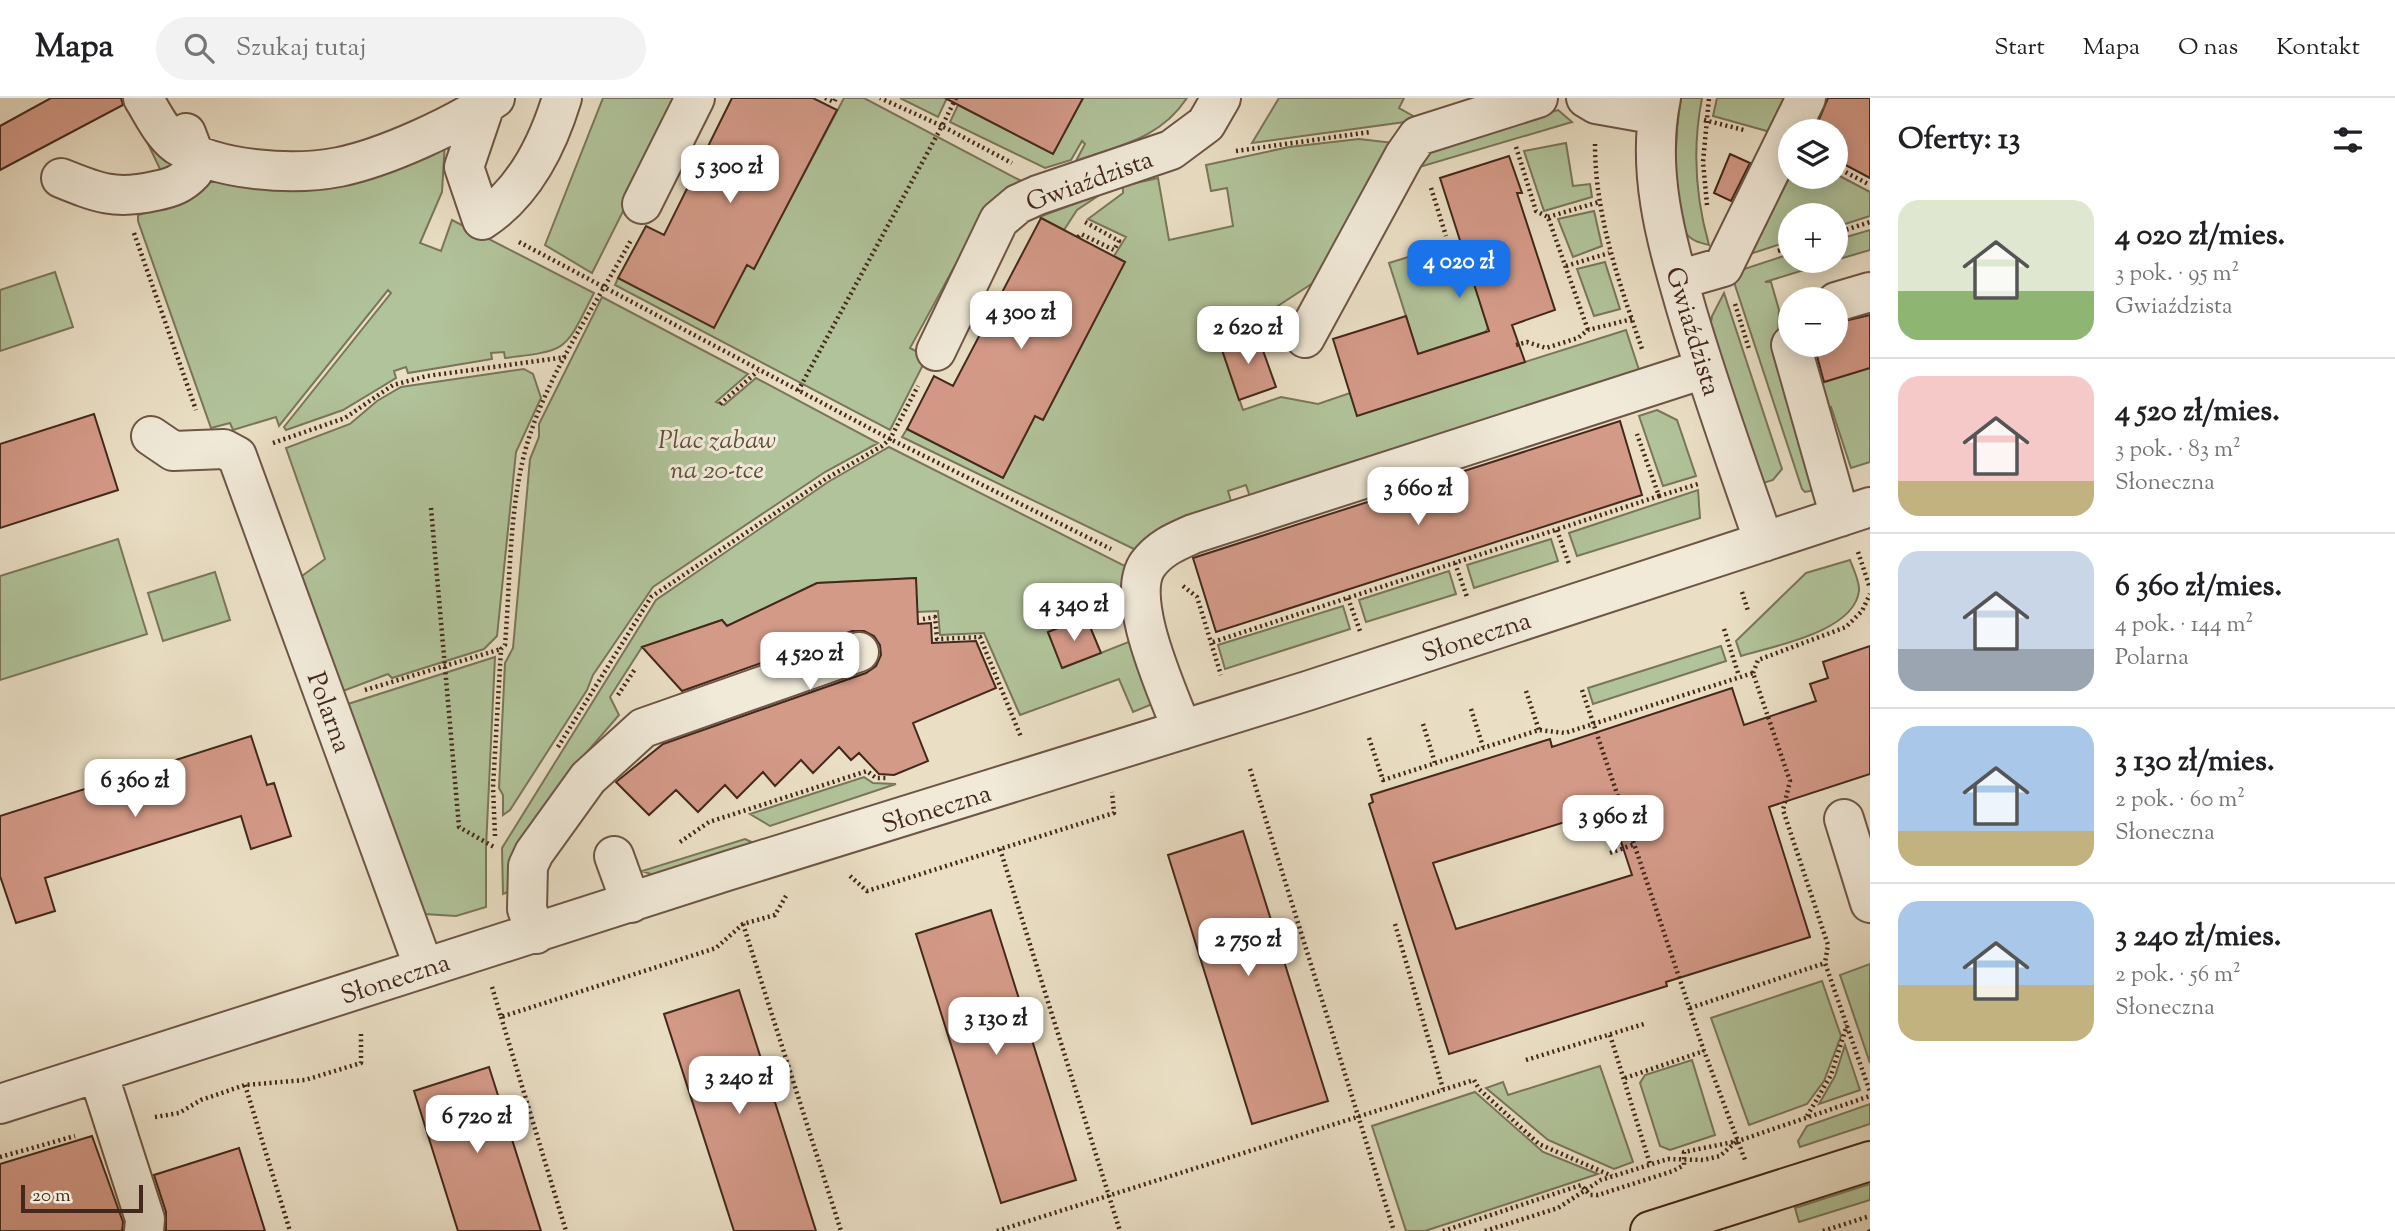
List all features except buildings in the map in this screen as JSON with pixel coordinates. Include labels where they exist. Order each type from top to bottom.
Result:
[{"type":"main road","points":[[1650,1231],[1870,1161]]},
{"type":"street","points":[[142,98],[167,136],[194,154],[251,169],[278,171],[339,167],[440,130],[490,102]]},
{"type":"street","points":[[61,178],[103,195],[128,197],[173,187],[185,181],[193,172],[194,154],[173,98]]},
{"type":"street","points":[[490,102],[464,167],[482,220],[501,208],[523,180],[551,135],[562,98]]},
{"type":"street","points":[[642,204],[695,98]]},
{"type":"street","name":"Gwiaździsta","points":[[936,351],[999,220],[1018,204],[1038,195],[1171,150],[1206,124],[1221,98]]},
{"type":"street","points":[[1305,338],[1418,136],[1538,98]]},
{"type":"street","points":[[1678,280],[1723,267],[1806,98]]},
{"type":"street","name":"Gwiaździsta","points":[[1591,101],[1660,106],[1655,170],[1660,211],[1704,369],[1763,542]]},
{"type":"street","points":[[1848,298],[1870,292]]},
{"type":"street","points":[[1795,357],[1855,512]]},
{"type":"street","points":[[1182,730],[1143,621],[1140,597],[1146,566],[1164,547],[1192,534],[1704,369]]},
{"type":"street","points":[[151,436],[173,451],[224,453]]},
{"type":"street","name":"Polarna","points":[[224,453],[424,968]]},
{"type":"street","name":"Słoneczna","points":[[0,1104],[1182,730],[1855,512]]},
{"type":"street","points":[[536,934],[527,909],[528,866],[588,778],[634,735],[643,728],[859,652]]},
{"type":"street","points":[[1844,819],[1870,904]]},
{"type":"street","points":[[614,856],[631,903]]},
{"type":"street","points":[[98,1073],[145,1219],[144,1231]]},
{"type":"path","points":[[825,98],[834,102],[836,98]]},
{"type":"path","points":[[880,98],[992,152]]},
{"type":"path","points":[[798,391],[957,98]]},
{"type":"path","points":[[1591,101],[1595,173],[1609,253],[1655,384]]},
{"type":"path","points":[[1704,120],[1739,129]]},
{"type":"path","points":[[1275,143],[1329,136]]},
{"type":"path","points":[[1503,150],[1516,146],[1536,211],[1548,217],[1599,202]]},
{"type":"path","points":[[1395,173],[1407,176],[1427,174],[1446,236]]},
{"type":"path","points":[[1848,173],[1870,185]]},
{"type":"path","points":[[382,684],[394,684],[500,649],[505,645],[524,457],[535,422],[567,357],[643,217],[642,204]]},
{"type":"path","points":[[1548,217],[1588,330]]},
{"type":"path","points":[[1078,219],[1119,241],[1114,250],[1081,234],[1078,237]]},
{"type":"path","points":[[1848,229],[1870,222]]},
{"type":"path","points":[[131,223],[224,453]]},
{"type":"path","points":[[1566,266],[1609,253]]},
{"type":"path","points":[[560,267],[890,439],[1116,552]]},
{"type":"path","points":[[1517,345],[1527,342],[1546,348],[1578,338],[1588,330],[1632,319]]},
{"type":"path","points":[[602,673],[651,597],[659,590],[890,439],[936,351]]},
{"type":"path","points":[[288,439],[345,418],[393,385],[426,376],[567,357]]},
{"type":"path","points":[[720,404],[758,371]]},
{"type":"path","points":[[1634,424],[1659,496]]},
{"type":"path","points":[[1220,671],[1210,643],[1693,485]]},
{"type":"path","points":[[431,508],[459,827],[495,848]]},
{"type":"path","points":[[1557,530],[1568,560]]},
{"type":"path","points":[[1455,562],[1465,591]]},
{"type":"path","points":[[1862,563],[1870,587]]},
{"type":"path","points":[[1175,578],[1197,597],[1213,642]]},
{"type":"path","points":[[1443,1231],[1581,1185],[1586,1191],[1598,1195],[1673,1171],[1684,1165],[1685,1152],[1738,1141],[1870,1094],[1825,963],[1828,945],[1783,810],[1790,781],[1753,673],[1758,660],[1846,627],[1862,611],[1870,594]]},
{"type":"path","points":[[1348,598],[1358,625]]},
{"type":"path","points":[[923,619],[935,617],[937,639],[981,637],[1023,743]]},
{"type":"path","points":[[1724,629],[1739,676]]},
{"type":"path","points":[[495,828],[494,787],[500,649]]},
{"type":"path","points":[[1369,738],[1382,780],[1539,730],[1565,733],[1753,673]]},
{"type":"path","points":[[1582,690],[1704,1051],[1738,1141]]},
{"type":"path","points":[[1526,691],[1539,730]]},
{"type":"path","points":[[1471,709],[1483,747]]},
{"type":"path","points":[[1423,724],[1435,763]]},
{"type":"path","points":[[1250,769],[1394,1231]]},
{"type":"path","points":[[675,848],[683,837],[709,822],[867,771]]},
{"type":"path","points":[[841,878],[853,875],[867,891],[1114,813],[1111,789]]},
{"type":"path","points":[[1610,853],[1635,844]]},
{"type":"path","points":[[1000,849],[1120,1231]]},
{"type":"path","points":[[501,1017],[716,948],[743,924],[775,915],[786,895],[796,892]]},
{"type":"path","points":[[743,924],[841,1231]]},
{"type":"path","points":[[1395,924],[1443,1089]]},
{"type":"path","points":[[1690,1008],[1825,963]]},
{"type":"path","points":[[478,988],[491,984],[566,1231]]},
{"type":"path","points":[[1527,1060],[1647,1023]]},
{"type":"path","points":[[1806,1117],[1831,1075],[1847,1024]]},
{"type":"path","points":[[0,1157],[113,1125],[179,1113],[201,1100],[245,1085],[305,1080],[361,1063],[361,1025]]},
{"type":"path","points":[[1610,1035],[1650,1164]]},
{"type":"path","points":[[1625,1078],[1704,1051]]},
{"type":"path","points":[[997,1231],[1474,1080],[1479,1089],[1539,1144],[1612,1176]]},
{"type":"path","points":[[245,1085],[290,1231]]},
{"type":"path","points":[[1485,1231],[1558,1208],[1612,1176],[1650,1164],[1720,1156],[1738,1141]]},
{"type":"path","points":[[1823,1231],[1870,1216]]},
{"type":"green space","points":[[603,98],[680,98],[592,273],[545,245]]},
{"type":"green space","points":[[844,98],[864,98],[1025,183],[977,225],[910,348],[927,357],[890,430],[615,285],[618,278],[747,265],[754,268]]},
{"type":"green space","points":[[900,98],[947,98],[938,117]]},
{"type":"green space","points":[[1083,98],[1187,98],[1164,123],[1138,139],[1076,161],[1085,144],[1082,141],[1071,160],[1045,168],[950,122],[958,105],[1053,154]]},
{"type":"green space","points":[[1279,98],[1404,98],[1399,108],[1415,117],[1412,121],[1252,143]]},
{"type":"green space","points":[[1681,98],[1702,98],[1696,172],[1709,245],[1688,236],[1678,206],[1676,147]]},
{"type":"green space","points":[[1717,98],[1792,98],[1781,119],[1778,119],[1774,133],[1713,116]]},
{"type":"green space","points":[[128,102],[188,163],[445,141],[442,192],[420,243],[441,251],[452,220],[594,293],[570,337],[554,349],[505,358],[504,352],[491,353],[492,359],[408,373],[406,367],[394,371],[396,378],[343,410],[286,430],[284,427],[391,293],[388,290],[279,426],[276,417],[233,430],[230,423],[211,428],[138,221],[138,215],[171,206],[161,171]]},
{"type":"green space","points":[[1558,110],[1572,122],[1406,171],[1427,149]]},
{"type":"green space","points":[[1359,139],[1394,143],[1325,275],[1220,344],[1243,410],[1281,397],[1318,404],[1350,393],[1357,415],[1626,330],[1641,376],[1252,503],[1246,485],[1228,491],[1233,508],[1144,540],[1136,550],[902,437],[907,429],[1003,478],[1035,416],[1043,420],[1125,262],[1114,256],[1126,237],[1088,219],[1123,193],[1123,186],[1158,178],[1169,240],[1233,226],[1227,188],[1211,191],[1206,165],[1289,147]]},
{"type":"green space","points":[[1566,143],[1573,186],[1590,184],[1592,197],[1544,211],[1524,151]]},
{"type":"green space","points":[[1848,180],[1870,192],[1870,216],[1848,223],[1848,203],[1778,203],[1778,245],[1744,256],[1778,185],[1778,189],[1848,189]]},
{"type":"green space","points":[[1101,194],[1077,210],[1064,230],[1039,217]]},
{"type":"green space","points":[[1594,211],[1602,246],[1573,257],[1558,219]]},
{"type":"green space","points":[[1870,230],[1870,250],[1848,256],[1848,236]]},
{"type":"green space","points":[[1447,245],[1451,258],[1465,254],[1488,328],[1485,332],[1418,354],[1389,263]]},
{"type":"green space","points":[[1778,258],[1778,273],[1794,273],[1765,282],[1771,282],[1778,306],[1778,357],[1783,357],[1820,489],[1805,492],[1802,489],[1734,282],[1738,271]]},
{"type":"green space","points":[[1605,262],[1620,309],[1594,316],[1577,269]]},
{"type":"green space","points":[[55,272],[73,327],[0,351],[0,290]]},
{"type":"green space","points":[[1724,293],[1782,469],[1773,480],[1760,484],[1710,328],[1712,316]]},
{"type":"green space","name":"Plac zabaw na 20-tce","points":[[602,297],[748,374],[716,402],[724,405],[756,378],[878,443],[825,472],[653,587],[593,675],[587,690],[510,810],[503,815],[503,795],[499,788],[505,663],[513,648],[530,459],[539,437],[539,424]]},
{"type":"green space","points":[[1870,368],[1870,462],[1851,468],[1831,407],[1820,410],[1812,386]]},
{"type":"green space","points":[[524,369],[533,374],[541,398],[516,452],[497,636],[484,649],[392,678],[388,674],[343,691],[302,576],[325,559],[286,448],[350,424],[377,401],[401,387]]},
{"type":"green space","points":[[1657,410],[1677,420],[1696,476],[1663,486],[1639,416]]},
{"type":"green space","points":[[889,447],[1131,569],[1130,593],[1121,602],[1048,633],[1063,668],[1136,639],[1153,696],[1150,705],[1133,712],[1119,679],[1020,715],[984,633],[940,635],[938,611],[917,612],[915,578],[817,583],[727,626],[722,620],[642,647],[610,697],[619,715],[568,774],[508,892],[503,894],[502,848],[656,600],[828,482]]},
{"type":"green space","points":[[1698,490],[1700,518],[1577,556],[1569,533]]},
{"type":"green space","points":[[118,539],[147,634],[0,680],[0,576]]},
{"type":"green space","points":[[1551,539],[1558,561],[1474,588],[1467,565]]},
{"type":"green space","points":[[1850,560],[1859,591],[1854,605],[1843,617],[1810,635],[1741,656],[1736,641],[1806,573]]},
{"type":"green space","points":[[1449,571],[1456,594],[1366,622],[1359,600]]},
{"type":"green space","points":[[215,572],[230,620],[163,641],[148,593]]},
{"type":"green space","points":[[1343,606],[1350,629],[1225,669],[1218,645]]},
{"type":"green space","points":[[1721,646],[1726,661],[1593,704],[1588,688]]},
{"type":"green space","points":[[495,657],[486,848],[486,907],[456,916],[424,914],[348,704]]},
{"type":"green space","points":[[864,777],[873,783],[896,784],[770,826],[750,814]]},
{"type":"green space","points":[[745,839],[758,845],[656,876],[642,871]]},
{"type":"green space","points":[[1870,964],[1870,1063],[1840,975]]},
{"type":"green space","points":[[1822,981],[1841,1036],[1824,1081],[1807,1104],[1749,1125],[1711,1018]]},
{"type":"green space","points":[[1845,1045],[1860,1090],[1819,1104],[1835,1076]]},
{"type":"green space","points":[[1692,1060],[1715,1135],[1670,1150],[1660,1146],[1640,1083],[1645,1075]]},
{"type":"green space","points":[[1600,1066],[1633,1162],[1614,1169],[1548,1140],[1486,1088],[1503,1082],[1508,1095]]},
{"type":"green space","points":[[1475,1092],[1543,1152],[1598,1174],[1425,1231],[1406,1231],[1372,1126]]},
{"type":"green space","points":[[1870,1104],[1870,1124],[1800,1147],[1798,1141],[1807,1126]]},
{"type":"green space","points":[[1870,1184],[1870,1200],[1799,1222],[1795,1208]]}]
